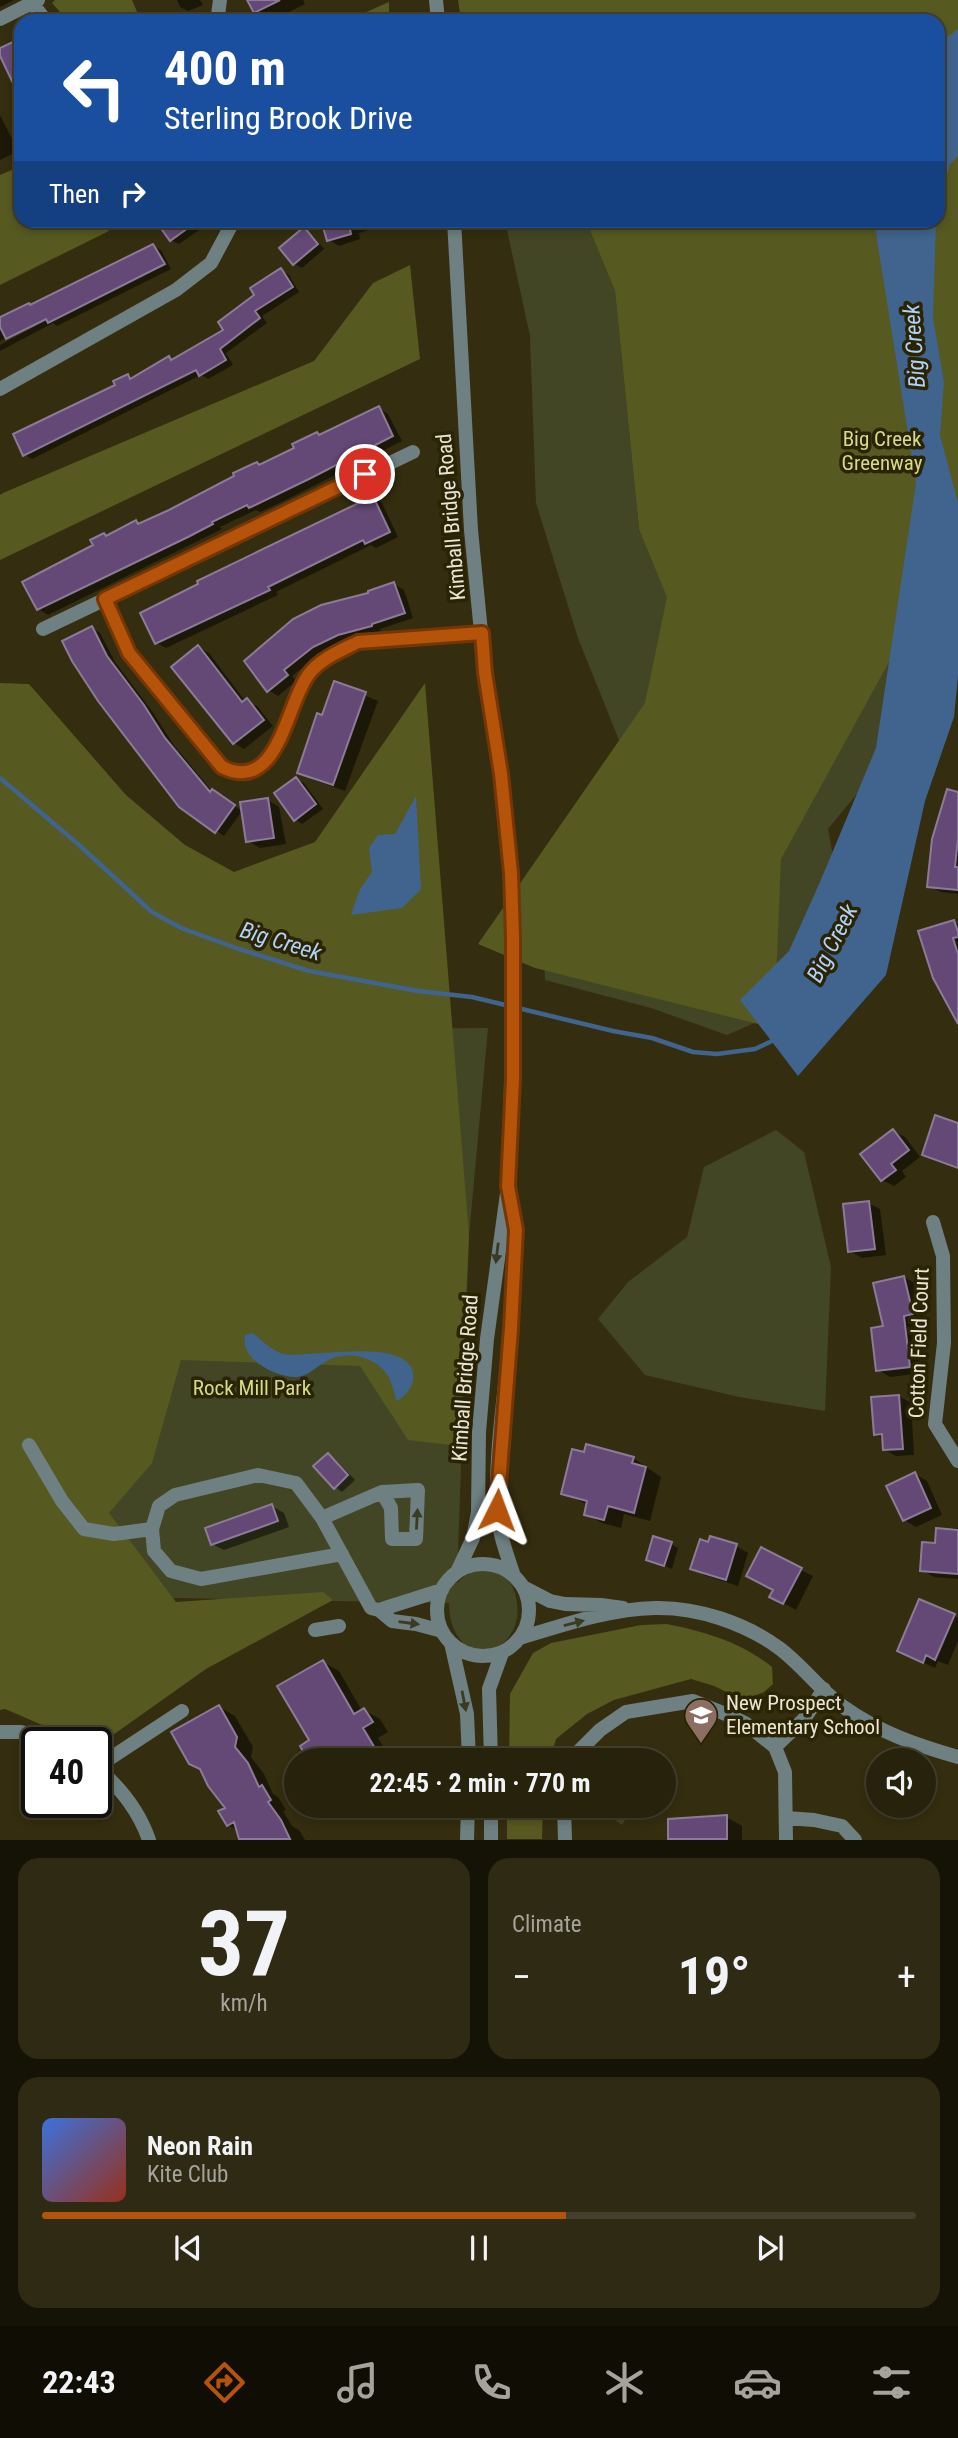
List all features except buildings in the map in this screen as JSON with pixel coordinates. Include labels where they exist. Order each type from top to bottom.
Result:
[{"type":"street","points":[[0,19],[35,1]]},
{"type":"street","points":[[0,389],[176,290],[211,263],[229,228]]},
{"type":"street","name":"Kimball Bridge Road","points":[[454,228],[471,530],[485,673],[501,774],[511,873],[513,937],[513,1079],[508,1186],[486,1353],[479,1432],[478,1512],[473,1538],[457,1572]]},
{"type":"street","points":[[43,629],[413,452]]},
{"type":"street","points":[[105,599],[129,653],[222,767],[233,772],[251,770],[270,757],[303,682],[311,670],[343,649],[358,642],[482,633]]},
{"type":"street","name":"Kimball Bridge Road","points":[[508,1186],[516,1230],[497,1510],[505,1551],[518,1581]]},
{"type":"street","name":"Cotton Field Court","points":[[933,1222],[943,1256],[944,1343],[935,1424],[958,1461]]},
{"type":"street","points":[[29,1445],[62,1501],[84,1529],[114,1534],[152,1529]]},
{"type":"street","points":[[342,1554],[201,1579],[171,1571],[155,1551],[152,1529],[159,1506],[175,1495],[258,1475],[296,1483],[322,1518],[342,1554],[372,1608],[379,1610],[392,1621],[416,1623],[446,1637],[458,1650],[472,1656],[488,1657],[502,1653],[520,1638],[529,1617],[529,1602],[518,1581]]},
{"type":"street","points":[[322,1518],[382,1492]]},
{"type":"street","points":[[468,1748],[467,1714],[437,1610],[442,1590],[457,1572],[471,1565],[486,1564],[501,1567],[550,1601],[628,1609],[679,1609],[701,1613],[742,1628],[780,1649],[841,1705],[884,1733],[958,1757]]},
{"type":"street","points":[[379,1610],[442,1590]]},
{"type":"street","points":[[520,1638],[628,1609]]},
{"type":"street","points":[[315,1630],[339,1626]]},
{"type":"street","points":[[491,1748],[489,1689],[502,1653]]},
{"type":"street","points":[[775,1747],[804,1719],[824,1689]]},
{"type":"street","points":[[582,1748],[600,1730],[626,1712],[693,1701],[745,1723],[775,1747],[785,1772],[786,1839]]},
{"type":"street","points":[[112,1757],[182,1711]]},
{"type":"street","points":[[0,1732],[21,1732]]},
{"type":"street","points":[[112,1781],[132,1806],[149,1839]]},
{"type":"street","points":[[467,1839],[468,1818]]},
{"type":"street","points":[[491,1818],[491,1839]]},
{"type":"street","points":[[564,1818],[565,1839]]},
{"type":"street","points":[[786,1818],[842,1826],[855,1839]]},
{"type":"green space","points":[[55,0],[132,0],[138,14],[62,14],[52,3]]},
{"type":"green space","points":[[458,0],[958,0],[958,536],[781,859],[774,1028],[535,968],[478,944],[645,703],[667,597],[639,529],[615,291],[589,228],[945,228],[945,14],[460,14]]},
{"type":"green space","points":[[389,2],[389,14],[362,14]]},
{"type":"green space","name":"Big Creek Greenway","points":[[958,99],[908,732],[828,829],[843,911],[791,1007],[727,1035],[651,1008],[545,980],[543,930],[635,780],[578,638],[536,503],[530,336],[507,228],[589,228],[615,291],[639,529],[930,228],[945,228],[945,178]]},
{"type":"green space","points":[[14,169],[14,228],[111,228],[0,285],[0,175]]},
{"type":"green space","points":[[410,265],[420,359],[0,560],[0,495],[314,361],[373,283]]},
{"type":"green space","points":[[0,683],[29,684],[126,795],[185,845],[234,872],[315,842],[425,683],[469,1236],[459,1446],[408,1440],[360,1366],[181,1360],[152,1463],[109,1513],[176,1602],[323,1592],[333,1600],[206,1669],[112,1736],[112,1727],[47,1727],[5,1709],[0,1710]]},
{"type":"green space","name":"Rock Mill Park","points":[[488,1028],[469,1236],[457,1583],[475,1570],[491,1568],[504,1575],[513,1588],[517,1605],[516,1622],[509,1637],[491,1649],[471,1649],[456,1633],[451,1621],[449,1603],[123,1597],[0,1415],[341,1029]]},
{"type":"green space","points":[[776,1130],[804,1152],[831,1267],[825,1411],[739,1397],[645,1375],[598,1319],[628,1282],[687,1237],[704,1167]]},
{"type":"green space","points":[[667,1624],[735,1645],[772,1667],[773,1684],[754,1696],[737,1697],[691,1679],[614,1700],[587,1714],[556,1739],[553,1748],[509,1748],[510,1694],[533,1653],[551,1643],[641,1625]]},
{"type":"green space","points":[[507,1818],[543,1818],[542,1839],[507,1839]]},
{"type":"green space","points":[[612,1818],[626,1818],[622,1825]]},
{"type":"water","points":[[958,29],[958,156],[950,164],[945,181],[945,39]]},
{"type":"water","points":[[875,228],[936,228],[933,318],[944,382],[940,435],[958,503],[958,676],[954,717],[925,801],[886,975],[798,1076],[740,1000],[789,951],[876,748],[916,483]]},
{"type":"water","points":[[416,796],[421,889],[402,908],[351,915],[360,889],[372,872],[369,848],[378,835],[395,834]]},
{"type":"water","points":[[253,1333],[284,1354],[360,1351],[399,1357],[410,1366],[413,1381],[407,1393],[397,1401],[382,1369],[368,1359],[350,1356],[333,1358],[301,1376],[279,1374],[261,1365],[248,1352],[245,1335]]},
{"type":"waterway","name":"Big Creek","points":[[0,778],[152,912],[181,928],[239,949],[309,971],[418,991],[472,997],[652,1038],[693,1052],[717,1054],[755,1049],[776,1039]]},
{"type":"place","name":"New Prospect Elementary School","points":[[701,1745]]},
{"type":"route","points":[[365,474],[105,599],[129,653],[222,767],[233,772],[251,770],[270,757],[303,682],[311,670],[343,649],[358,642],[482,633],[485,673],[501,774],[511,873],[513,937],[513,1079],[508,1186],[516,1230],[497,1510]]}]
